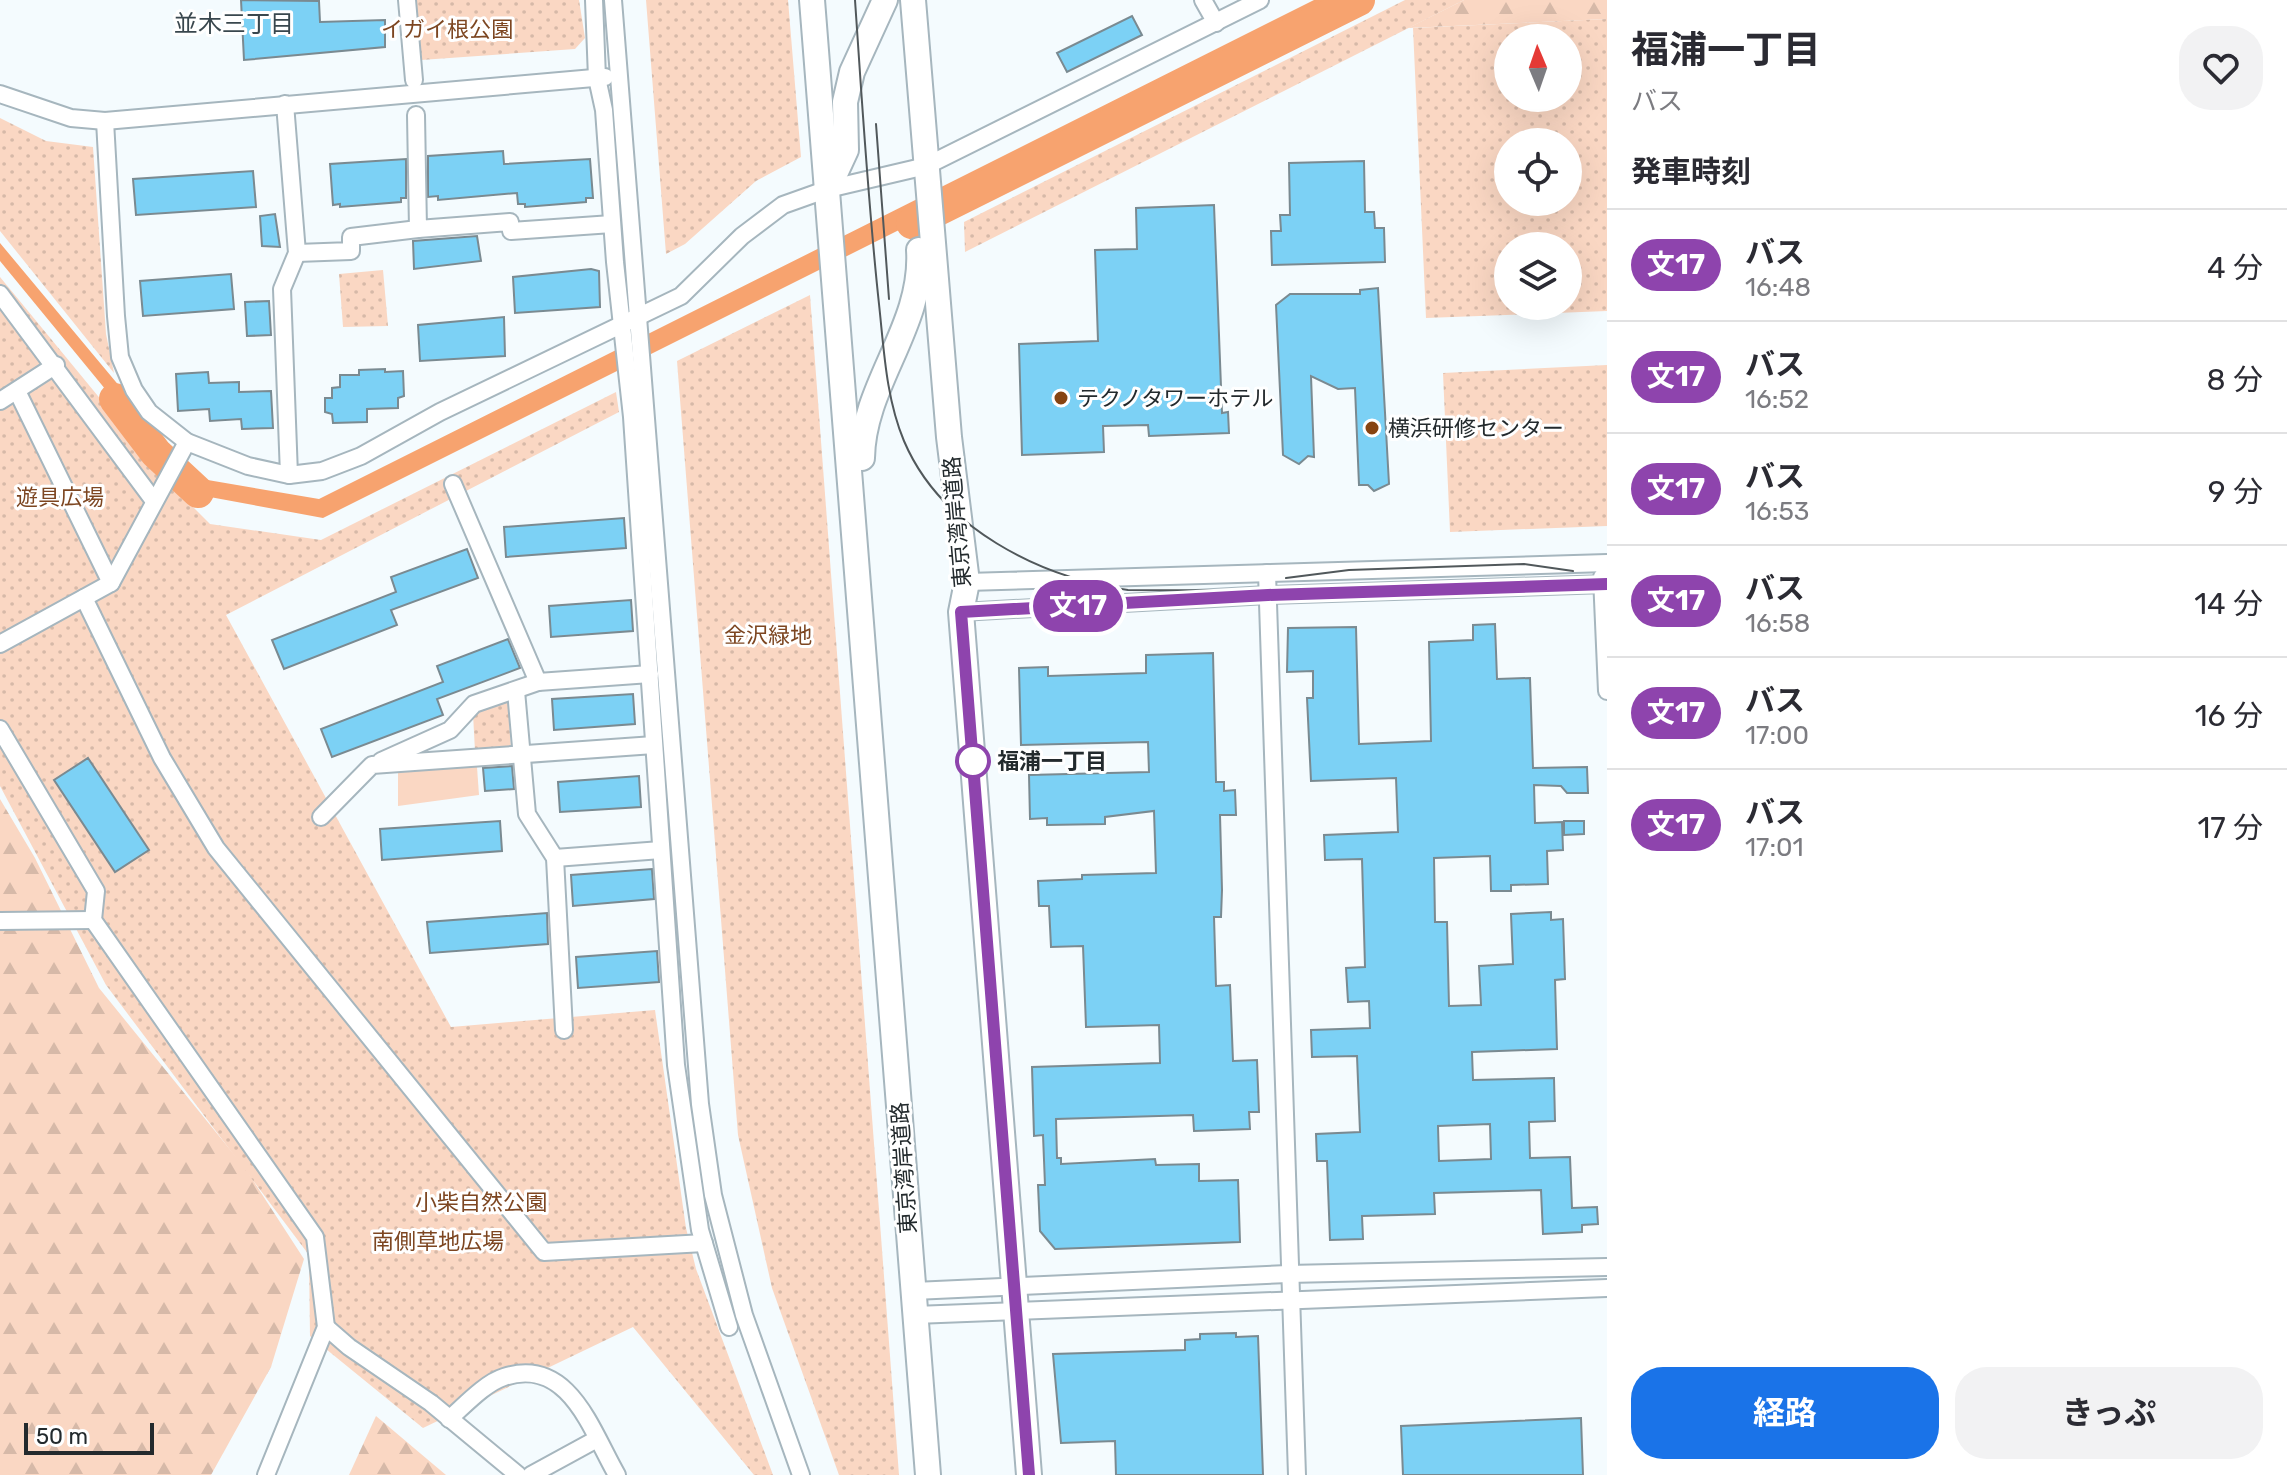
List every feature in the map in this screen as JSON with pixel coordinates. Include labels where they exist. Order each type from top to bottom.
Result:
[{"type":"highway","name":"東京湾岸道路","points":[[812,0],[863,616],[928,1475]]},
{"type":"highway","points":[[828,189],[846,150],[845,102],[852,72],[885,0]]},
{"type":"highway","name":"東京湾岸道路","points":[[913,0],[949,437],[967,582],[961,612],[1029,1475]]},
{"type":"highway","points":[[863,616],[867,571],[863,433],[868,410],[916,296],[920,266],[916,187],[926,166]]},
{"type":"street","points":[[407,0],[414,80]]},
{"type":"street","points":[[594,0],[597,78],[604,110],[624,349],[636,378],[674,742],[694,1045],[711,1180],[744,1315],[801,1475]]},
{"type":"street","points":[[613,0],[639,313],[636,378],[650,674],[676,1065],[692,1187],[704,1243],[729,1327]]},
{"type":"street","points":[[1203,0],[1216,23]]},
{"type":"street","points":[[105,121],[120,357],[134,390],[149,412],[184,447],[289,475],[322,471],[361,456],[440,412],[639,313],[681,296],[742,236],[783,205],[828,189],[926,166],[1260,0]]},
{"type":"street","points":[[0,94],[71,118],[105,121],[618,76]]},
{"type":"street","points":[[285,104],[297,253],[282,289],[289,475]]},
{"type":"street","points":[[416,115],[418,229]]},
{"type":"street","points":[[297,253],[351,251],[351,237],[418,229],[510,222],[511,231],[612,224]]},
{"type":"street","points":[[0,294],[56,365],[154,501]]},
{"type":"street","points":[[0,401],[56,365]]},
{"type":"street","points":[[17,391],[111,583]]},
{"type":"street","points":[[0,644],[111,583],[184,447]]},
{"type":"street","points":[[453,484],[538,682]]},
{"type":"street","points":[[967,582],[1604,563],[1607,691]]},
{"type":"street","points":[[1267,573],[1297,1475]]},
{"type":"street","points":[[961,612],[1268,595],[1605,584]]},
{"type":"street","points":[[84,598],[162,758],[216,848],[544,1252],[704,1243]]},
{"type":"street","points":[[321,817],[372,765],[450,730],[474,704],[538,682],[650,674]]},
{"type":"street","points":[[516,691],[527,814],[555,858],[564,1030]]},
{"type":"street","points":[[0,729],[96,891],[93,920],[315,1237],[326,1327],[266,1475]]},
{"type":"street","points":[[372,765],[654,745]]},
{"type":"street","points":[[555,858],[661,850]]},
{"type":"street","points":[[0,921],[93,920]]},
{"type":"street","points":[[914,1303],[1016,1299],[1288,1274],[1607,1267]]},
{"type":"street","points":[[914,1303],[1016,1299],[1289,1300],[1607,1288]]},
{"type":"street","points":[[326,1327],[518,1475]]},
{"type":"street","points":[[449,1419],[502,1377],[541,1374],[566,1386],[617,1475]]},
{"type":"street","points":[[531,1475],[597,1439]]},
{"type":"green space","name":"イガイ根公園","points":[[414,0],[579,0],[585,38],[575,49],[421,60]]},
{"type":"green space","points":[[646,0],[788,0],[801,157],[756,181],[685,244],[666,254]]},
{"type":"green space","points":[[1405,0],[1464,0],[965,252],[964,222]]},
{"type":"green space","points":[[1464,0],[1607,0],[1607,19],[1408,28]]},
{"type":"green space","points":[[1607,19],[1607,311],[1582,312],[1582,232],[1494,232],[1494,315],[1426,318],[1413,28],[1494,24],[1494,112],[1582,112],[1582,24],[1499,24]]},
{"type":"green space","points":[[0,118],[46,141],[93,147],[106,334],[114,373],[0,231]]},
{"type":"green space","points":[[383,270],[388,326],[343,327],[339,274]]},
{"type":"green space","name":"小柴自然公園","points":[[0,277],[172,486],[210,524],[321,540],[616,392],[619,412],[226,615],[451,1027],[655,1010],[686,1228],[696,1269],[773,1475],[754,1475],[633,1327],[423,1428],[310,1336],[309,1255],[106,985],[0,786]]},
{"type":"green space","name":"金沢緑地","points":[[810,295],[899,1475],[839,1475],[772,1288],[738,1135],[677,361]]},
{"type":"green space","points":[[1607,365],[1607,526],[1450,532],[1443,373]]},
{"type":"green space","points":[[508,700],[511,749],[475,751],[473,714]]},
{"type":"green space","points":[[477,767],[479,795],[398,806],[398,772]]},
{"type":"green space","points":[[0,799],[35,858],[99,988],[245,1168],[304,1259],[271,1367],[211,1475],[0,1475]]},
{"type":"green space","points":[[376,1416],[446,1475],[349,1475]]},
{"type":"shaded area","points":[[1314,0],[1359,0],[323,518],[199,495],[161,457],[0,261],[0,243],[196,478],[319,499]]},
{"type":"building","points":[[241,0],[319,1],[320,22],[385,20],[385,47],[244,60]]},
{"type":"building","points":[[1132,16],[1142,35],[1067,72],[1057,53]]},
{"type":"building","points":[[503,151],[504,164],[590,159],[593,198],[586,198],[586,202],[525,207],[525,204],[518,204],[517,193],[438,200],[438,196],[428,197],[428,156]]},
{"type":"building","points":[[406,159],[406,198],[401,198],[401,202],[333,205],[330,164]]},
{"type":"building","points":[[1364,161],[1365,212],[1374,212],[1375,228],[1384,228],[1385,262],[1272,265],[1271,231],[1281,231],[1280,215],[1290,215],[1289,163]]},
{"type":"building","points":[[253,171],[256,207],[136,215],[133,179]]},
{"type":"building","points":[[1214,205],[1222,413],[1228,412],[1229,433],[1149,436],[1148,425],[1103,426],[1104,452],[1022,455],[1019,344],[1098,341],[1095,250],[1137,249],[1136,208]]},
{"type":"building","points":[[275,214],[280,247],[262,246],[260,216]]},
{"type":"building","points":[[477,236],[481,261],[414,269],[413,241]]},
{"type":"building","points":[[591,269],[599,271],[600,307],[515,313],[513,277]]},
{"type":"building","points":[[231,274],[234,309],[143,316],[140,281]]},
{"type":"building","points":[[1378,288],[1389,484],[1374,491],[1368,485],[1359,485],[1355,388],[1338,389],[1311,376],[1314,457],[1308,456],[1299,464],[1283,455],[1276,305],[1290,294],[1360,294],[1360,290]]},
{"type":"building","points":[[269,301],[271,335],[247,336],[245,302]]},
{"type":"building","points":[[504,317],[505,356],[420,361],[418,325]]},
{"type":"building","points":[[385,369],[385,372],[403,371],[404,396],[398,398],[398,408],[367,409],[367,422],[333,423],[332,414],[325,412],[325,398],[332,398],[332,388],[340,387],[340,375],[359,375],[359,370]]},
{"type":"building","points":[[208,372],[209,383],[239,382],[239,392],[271,391],[273,428],[242,429],[241,419],[210,421],[209,409],[178,411],[176,374]]},
{"type":"building","points":[[624,518],[626,548],[506,557],[504,527]]},
{"type":"building","points":[[467,549],[478,578],[391,610],[397,625],[284,669],[272,640],[396,592],[391,577]]},
{"type":"building","points":[[631,600],[633,631],[551,637],[549,606]]},
{"type":"building","points":[[1495,624],[1497,679],[1530,678],[1533,768],[1587,767],[1588,793],[1567,793],[1561,786],[1534,785],[1535,823],[1562,822],[1563,850],[1547,851],[1548,884],[1511,885],[1511,891],[1491,891],[1490,856],[1434,858],[1435,922],[1447,922],[1449,1006],[1481,1005],[1479,966],[1513,964],[1511,914],[1551,912],[1551,920],[1563,919],[1565,979],[1555,980],[1557,1049],[1472,1052],[1473,1080],[1554,1078],[1555,1121],[1529,1122],[1530,1158],[1570,1157],[1572,1208],[1597,1207],[1598,1224],[1582,1225],[1582,1232],[1543,1234],[1541,1190],[1434,1193],[1435,1214],[1362,1216],[1363,1239],[1330,1240],[1327,1161],[1317,1161],[1316,1134],[1360,1132],[1357,1056],[1312,1057],[1311,1030],[1370,1028],[1369,1001],[1348,1002],[1346,968],[1365,967],[1362,859],[1325,860],[1324,835],[1398,832],[1396,778],[1311,781],[1307,698],[1313,698],[1313,671],[1287,672],[1288,628],[1356,627],[1359,744],[1431,741],[1429,642],[1473,640],[1473,625]],"holes":[[[1490,1124],[1491,1159],[1439,1161],[1438,1126]]]},
{"type":"building","points":[[508,639],[520,668],[437,699],[443,715],[332,757],[321,729],[443,682],[437,666]]},
{"type":"building","points":[[1213,653],[1216,782],[1224,782],[1224,791],[1235,790],[1236,815],[1220,815],[1222,890],[1221,917],[1214,917],[1216,986],[1230,985],[1233,1061],[1257,1060],[1259,1112],[1249,1112],[1250,1129],[1194,1131],[1193,1115],[1056,1119],[1057,1158],[1061,1158],[1061,1164],[1155,1159],[1156,1165],[1199,1164],[1199,1181],[1238,1180],[1240,1242],[1055,1249],[1040,1231],[1038,1185],[1045,1185],[1043,1135],[1034,1136],[1032,1067],[1160,1063],[1159,1025],[1086,1027],[1083,946],[1051,947],[1049,906],[1039,906],[1038,881],[1082,879],[1082,875],[1156,873],[1154,811],[1105,817],[1105,824],[1047,825],[1047,818],[1030,819],[1029,775],[1149,772],[1148,742],[1021,745],[1019,668],[1048,667],[1048,676],[1146,673],[1146,655]]},
{"type":"building","points":[[633,694],[635,724],[554,730],[552,699]]},
{"type":"building","points":[[88,758],[149,850],[115,872],[54,780]]},
{"type":"building","points":[[512,766],[514,789],[485,791],[483,768]]},
{"type":"building","points":[[639,776],[641,807],[560,812],[558,782]]},
{"type":"building","points":[[500,821],[502,851],[382,860],[380,829]]},
{"type":"building","points":[[1564,821],[1584,821],[1584,834],[1564,835]]},
{"type":"building","points":[[652,869],[654,899],[573,906],[571,875]]},
{"type":"building","points":[[547,913],[548,944],[430,953],[427,922]]},
{"type":"building","points":[[657,951],[659,982],[578,988],[576,957]]},
{"type":"building","points":[[1236,1333],[1236,1337],[1258,1336],[1263,1475],[1116,1475],[1115,1441],[1061,1443],[1053,1354],[1185,1350],[1185,1340],[1200,1339],[1200,1334]]},
{"type":"building","points":[[1581,1418],[1583,1475],[1403,1475],[1401,1426]]},
{"type":"waterway","points":[[912,223],[1359,0]]},
{"type":"waterway","points":[[115,399],[156,453],[198,492]]},
{"type":"tram line","points":[[855,0],[872,228],[889,391],[904,441],[921,472],[942,499],[968,523],[1028,560],[1094,583],[1128,590],[1349,591],[1607,580]]},
{"type":"tram line","points":[[876,124],[889,299]]},
{"type":"tram line","points":[[1286,578],[1349,570],[1524,564],[1573,571]]},
{"type":"bus line","name":"文17","points":[[1029,1475],[961,612],[1268,595],[1607,584]]},
{"type":"place","name":"テクノタワーホテル","points":[[1061,398]]},
{"type":"place","name":"横浜研修センター","points":[[1372,428]]},
{"type":"place","name":"福浦一丁目","points":[[973,761]]},
{"type":"district","name":"並木三丁目","points":[[234,24]]},
{"type":"park label","name":"遊具広場","points":[[60,497]]},
{"type":"park label","name":"南側草地広場","points":[[438,1241]]}]
